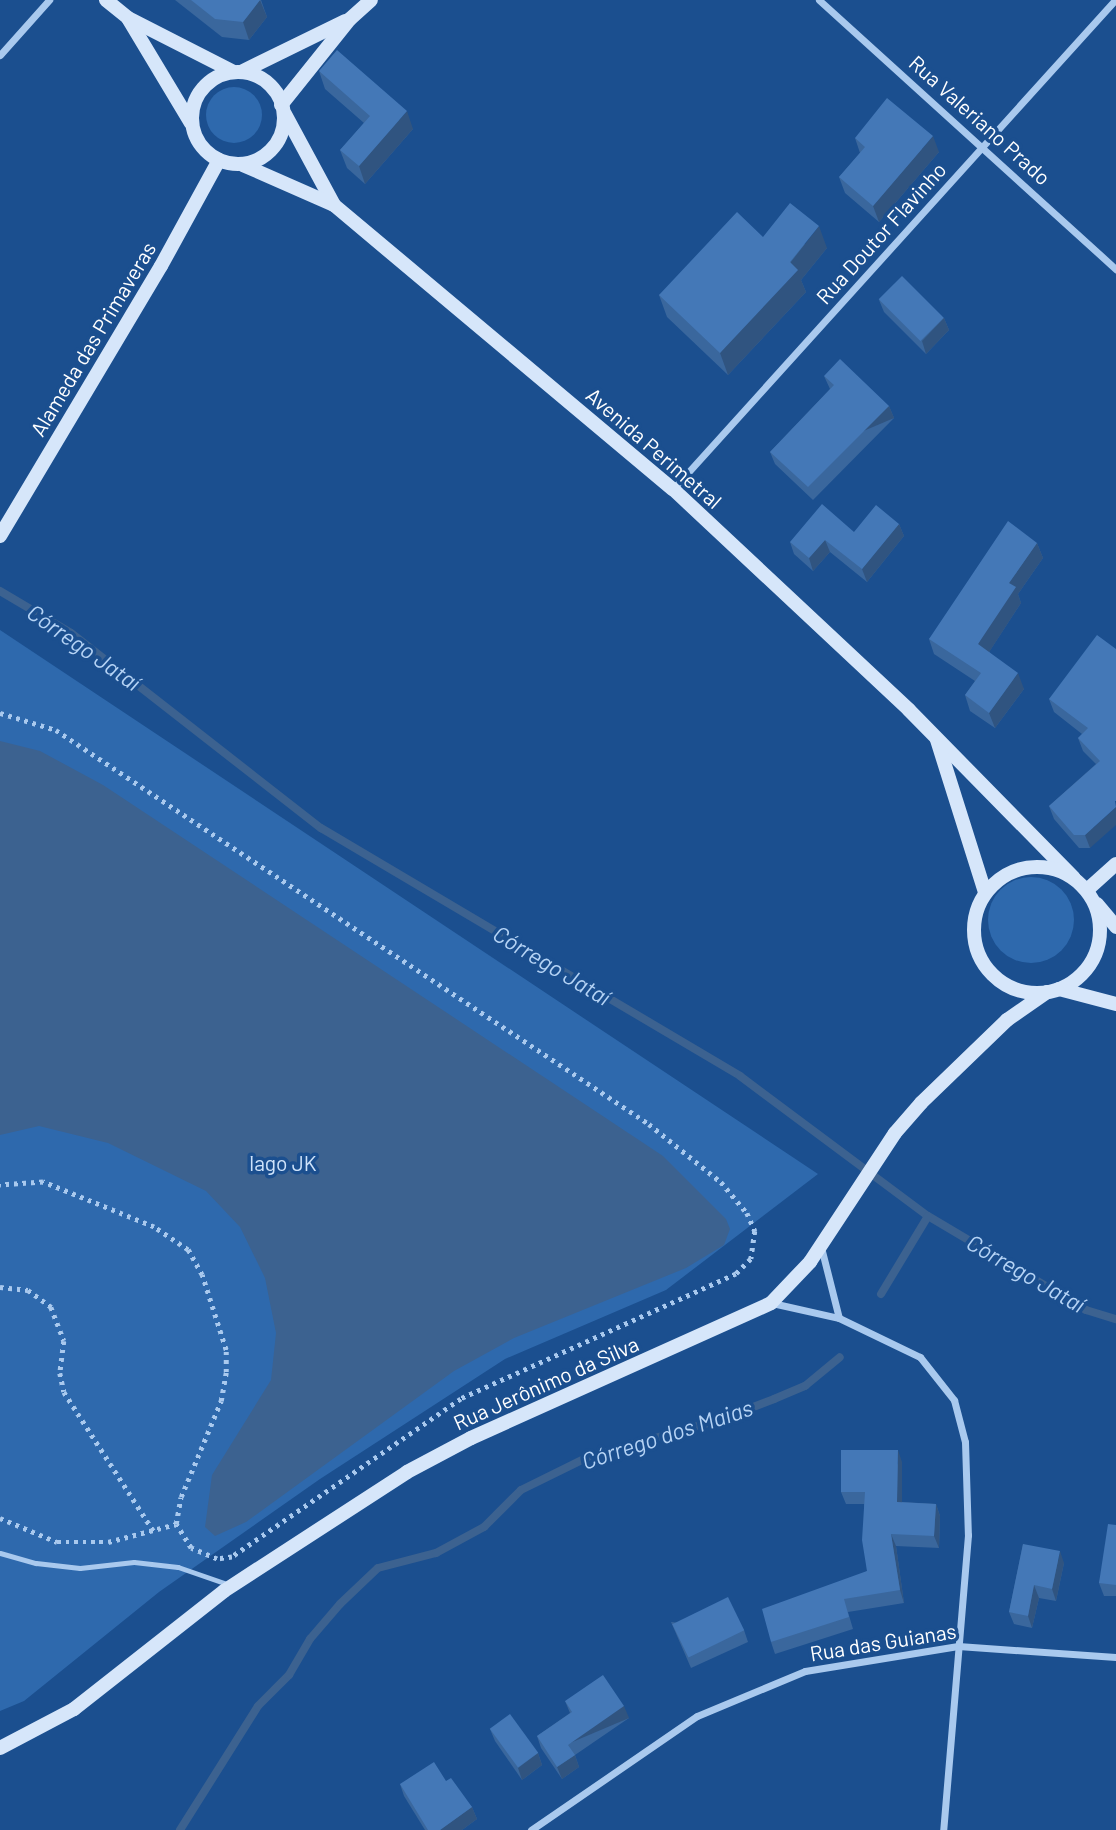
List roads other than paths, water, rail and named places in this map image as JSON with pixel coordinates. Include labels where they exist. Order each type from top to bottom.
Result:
[{"type":"main road","points":[[106,0],[128,18],[236,71],[267,81],[283,109],[282,131],[274,147],[243,165],[219,160],[197,141],[191,123],[128,18]]},
{"type":"main road","points":[[283,109],[350,19],[372,0]]},
{"type":"main road","points":[[191,123],[201,89],[215,77],[236,71],[350,19]]},
{"type":"main road","name":"Avenida Perimetral","points":[[283,109],[334,205]]},
{"type":"main road","name":"Alameda das Primaveras","points":[[0,536],[161,266],[219,160]]},
{"type":"main road","name":"Avenida Perimetral","points":[[243,165],[334,205],[673,489],[935,736],[1074,878]]},
{"type":"main road","name":"Avenida Perimetral","points":[[935,736],[985,892]]},
{"type":"main road","points":[[1089,893],[1116,864]]},
{"type":"main road","points":[[1116,927],[1074,878],[1056,869],[1017,869],[985,892],[974,928],[983,963],[1010,987],[1053,991],[1116,1004]]},
{"type":"main road","points":[[1053,991],[1086,971],[1096,954],[1098,915],[1089,893]]},
{"type":"main road","name":"Rua Jerônimo da Silva","points":[[0,1748],[74,1709],[233,1586],[407,1472],[471,1438],[771,1303],[821,1245],[852,1203],[895,1133],[962,1060],[1053,991]]},
{"type":"street","points":[[0,55],[49,0]]},
{"type":"street","name":"Rua Valeriano Prado","points":[[819,0],[984,145],[1116,269]]},
{"type":"street","name":"Rua Doutor Flavinho","points":[[673,489],[1115,0]]},
{"type":"street","points":[[821,1245],[839,1318]]},
{"type":"street","points":[[771,1303],[839,1318],[920,1357],[954,1400],[965,1442],[968,1535],[943,1830]]},
{"type":"street","name":"Rua das Guianas","points":[[531,1830],[697,1716],[805,1671],[958,1646],[1116,1657]]},
{"type":"lane","points":[[0,1553],[37,1563],[79,1567],[134,1562],[178,1567],[233,1586]]},
{"type":"waterway","name":"Córrego Jataí","points":[[0,591],[71,633],[321,828],[740,1076],[928,1216],[1086,1310],[1116,1319]]},
{"type":"waterway","name":"Córrego dos Maias","points":[[881,1294],[928,1216]]},
{"type":"waterway","name":"Córrego dos Maias","points":[[180,1830],[258,1706],[289,1675],[310,1639],[340,1604],[378,1568],[436,1553],[484,1527],[521,1490],[588,1457],[722,1419],[774,1399],[805,1386],[840,1357]]},
{"type":"park label","name":"lago JK","points":[[283,1163]]}]
